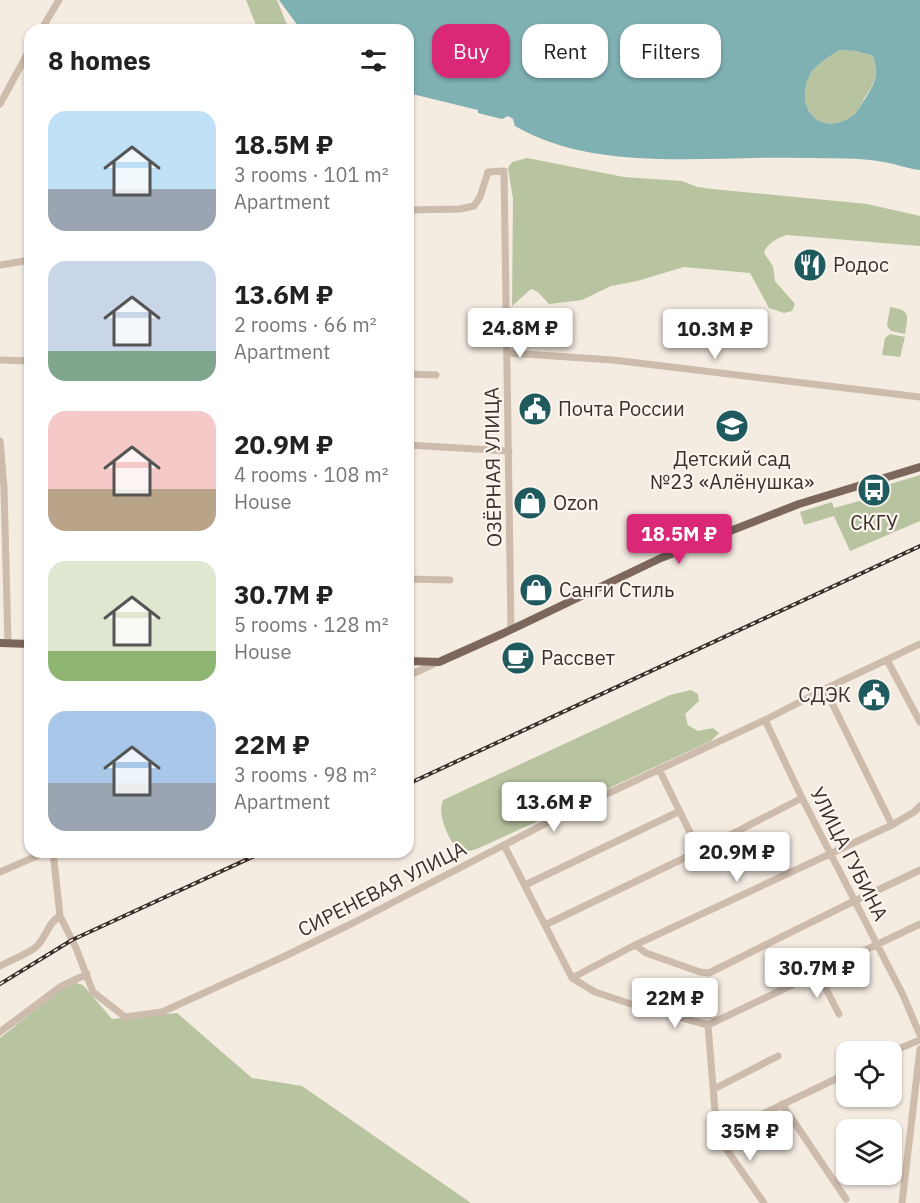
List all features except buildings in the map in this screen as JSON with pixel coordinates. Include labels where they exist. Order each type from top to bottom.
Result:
[{"type":"main road","points":[[414,661],[438,662],[661,558],[799,504],[920,467]]},
{"type":"main road","points":[[4,643],[24,644]]},
{"type":"street","points":[[45,24],[59,0]]},
{"type":"street","points":[[0,104],[24,60]]},
{"type":"street","name":"ОЗЁРНАЯ УЛИЦА","points":[[414,210],[460,210],[474,206],[488,172],[504,171],[511,629]]},
{"type":"street","points":[[0,265],[24,261]]},
{"type":"street","points":[[508,353],[614,360],[920,397]]},
{"type":"street","points":[[0,360],[24,361]]},
{"type":"street","points":[[414,374],[436,375]]},
{"type":"street","points":[[0,441],[4,643]]},
{"type":"street","points":[[414,445],[509,451]]},
{"type":"street","points":[[414,579],[450,580]]},
{"type":"street","name":"СИРЕНЕВАЯ УЛИЦА","points":[[87,974],[93,992],[125,1017],[162,1012],[355,922],[566,813],[765,720],[920,644]]},
{"type":"street","points":[[887,660],[920,722]]},
{"type":"street","points":[[414,673],[438,662]]},
{"type":"street","points":[[825,689],[892,825]]},
{"type":"street","name":"УЛИЦА ГУБИНА","points":[[765,720],[829,852],[856,900],[903,995],[920,1035]]},
{"type":"street","points":[[659,770],[699,851]]},
{"type":"street","points":[[545,926],[802,798]]},
{"type":"street","points":[[572,978],[635,945],[829,852],[892,825],[920,806]]},
{"type":"street","points":[[525,885],[678,812]]},
{"type":"street","points":[[504,845],[572,978],[594,992],[708,1025],[920,924]]},
{"type":"street","points":[[0,872],[32,858]]},
{"type":"street","points":[[0,1032],[60,987],[87,974],[60,916],[54,858]]},
{"type":"street","points":[[635,945],[646,953],[709,973],[920,870]]},
{"type":"street","points":[[0,966],[35,947],[45,936],[54,919],[60,916]]},
{"type":"street","points":[[818,973],[839,1014]]},
{"type":"street","points":[[708,1025],[717,1136],[764,1203]]},
{"type":"street","points":[[902,1047],[920,1040]]},
{"type":"street","points":[[901,1202],[918,1085],[920,1049]]},
{"type":"street","points":[[714,1089],[778,1056]]},
{"type":"street","points":[[717,1136],[836,1079]]},
{"type":"street","points":[[782,1104],[846,1199]]},
{"type":"green space","points":[[246,0],[277,0],[287,24],[256,24]]},
{"type":"green space","points":[[840,50],[856,51],[873,56],[876,74],[871,88],[855,114],[839,122],[828,123],[819,120],[807,106],[806,85],[817,66]]},
{"type":"green space","points":[[527,158],[624,177],[682,181],[697,187],[867,204],[920,216],[920,246],[787,235],[776,239],[767,246],[764,253],[773,266],[775,281],[795,304],[792,311],[784,313],[769,308],[750,273],[684,267],[611,286],[582,300],[549,304],[538,292],[531,289],[512,306],[513,199],[508,168],[512,162]]},
{"type":"green space","points":[[890,307],[905,312],[907,322],[905,334],[891,331],[887,326]]},
{"type":"green space","points":[[890,334],[905,337],[900,357],[882,355],[885,338]]},
{"type":"green space","points":[[920,475],[920,521],[850,551],[834,516],[804,525],[800,512],[832,502],[834,508],[888,493],[887,485]]},
{"type":"green space","points":[[691,690],[698,694],[699,701],[685,714],[688,725],[698,731],[713,728],[719,733],[711,741],[479,848],[470,851],[455,847],[442,818],[443,800],[670,695]]},
{"type":"green space","points":[[76,983],[83,985],[112,1019],[177,1013],[252,1078],[302,1086],[471,1203],[0,1203],[0,1038],[61,989]]},
{"type":"water","points":[[279,0],[920,0],[920,170],[875,160],[854,159],[656,159],[618,156],[582,151],[547,141],[515,126],[513,119],[508,116],[502,119],[478,113],[478,110],[414,94],[414,24],[297,24]],"holes":[[[840,50],[856,51],[873,56],[875,79],[857,111],[851,117],[839,122],[828,123],[812,114],[807,106],[806,85],[811,73],[821,63]]]},
{"type":"railway","points":[[414,781],[920,546]]},
{"type":"railway","points":[[0,984],[72,940],[250,858]]},
{"type":"place","name":"Родос","points":[[810,265]]},
{"type":"place","name":"Почта России","points":[[535,409]]},
{"type":"place","name":"Детский сад №23 «Алёнушка»","points":[[732,426]]},
{"type":"place","name":"СКГУ","points":[[874,490]]},
{"type":"place","name":"Ozon","points":[[530,503]]},
{"type":"place","name":"Санги Стиль","points":[[536,590]]},
{"type":"place","name":"Рассвет","points":[[518,658]]},
{"type":"place","name":"СДЭК","points":[[874,695]]}]
